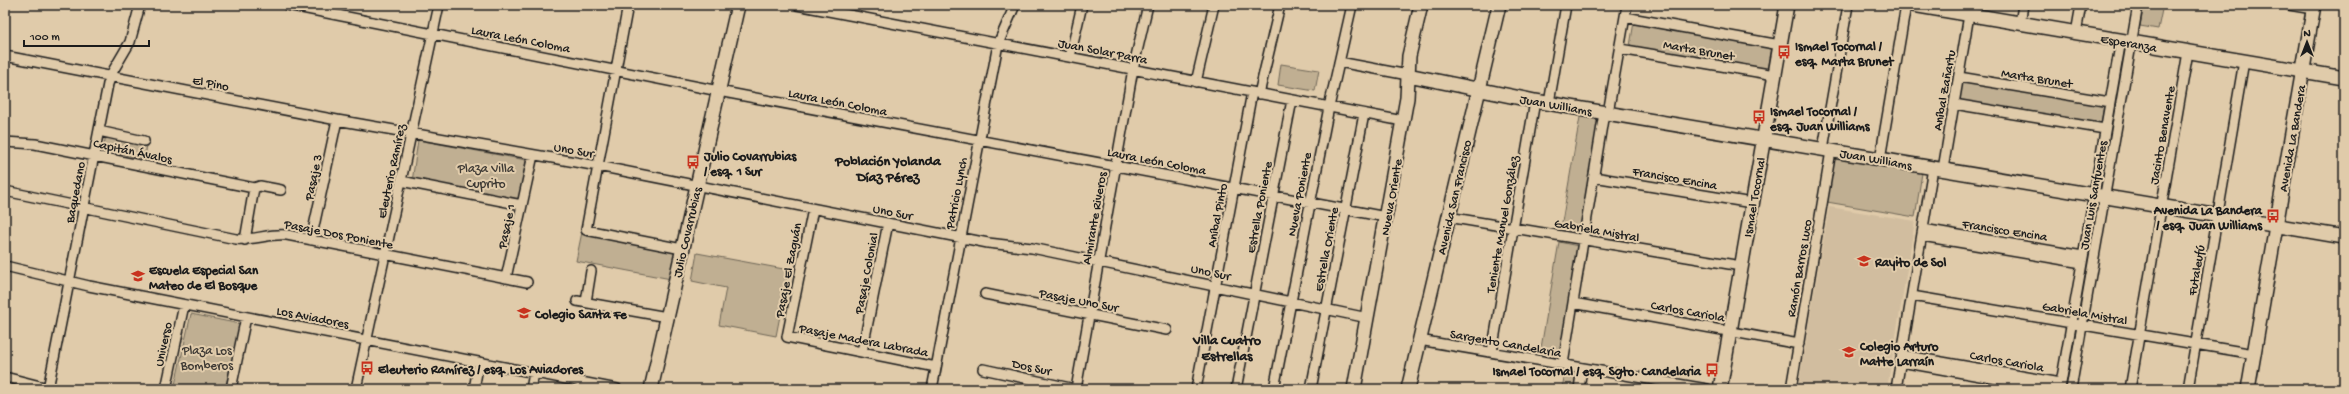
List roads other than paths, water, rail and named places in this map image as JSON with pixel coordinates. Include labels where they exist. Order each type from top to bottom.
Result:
[{"type":"street","name":"Baquedano","points":[[48,388],[110,76],[130,42],[140,5]]},
{"type":"street","name":"Laura León Coloma","points":[[287,5],[718,91],[1386,217]]},
{"type":"street","name":"Eleuterio Ramírez","points":[[356,389],[439,5]]},
{"type":"street","points":[[628,5],[586,230],[682,249]]},
{"type":"street","name":"Julio Covarrubias","points":[[651,389],[738,5]]},
{"type":"street","name":"Juan Solar Parra","points":[[797,5],[1403,121]]},
{"type":"street","name":"Patricio Lynch","points":[[932,389],[978,140],[998,44],[1015,5]]},
{"type":"street","points":[[1070,57],[1082,5]]},
{"type":"street","name":"Almirante Riveros","points":[[1075,389],[1133,69],[1148,5]]},
{"type":"street","points":[[1196,82],[1214,5]]},
{"type":"street","name":"Aníbal Pinto","points":[[1196,389],[1234,188],[1256,93],[1280,5]]},
{"type":"street","name":"Nueva Poniente","points":[[1274,389],[1329,107],[1352,5]]},
{"type":"street","name":"Nueva Oriente","points":[[1354,389],[1407,98],[1409,56],[1421,5]]},
{"type":"street","name":"Avenida San Francisco","points":[[1408,389],[1499,5]]},
{"type":"street","points":[[1549,103],[1566,5]]},
{"type":"street","points":[[1563,364],[1594,177],[1620,48],[1627,5]]},
{"type":"street","name":"Ismael Tocornal","points":[[1720,389],[1787,5]]},
{"type":"street","name":"Ramón Barros Luco","points":[[1791,389],[1828,150],[1848,5]]},
{"type":"street","points":[[1880,159],[1906,5]]},
{"type":"street","name":"Esperanza","points":[[1913,5],[1966,11],[2076,33],[2344,78]]},
{"type":"street","points":[[2020,23],[2023,5]]},
{"type":"street","points":[[2076,33],[2081,5]]},
{"type":"street","name":"Juan Luis Sanfuentes","points":[[2059,387],[2083,259],[2099,196],[2105,129],[2110,102],[2126,41],[2138,5]]},
{"type":"street","points":[[2289,5],[2314,7]]},
{"type":"street","name":"Avenida La Bandera","points":[[2248,389],[2314,7]]},
{"type":"street","name":"Aníbal Zañartu","points":[[1896,389],[1922,232],[1954,104],[1959,77],[1966,11]]},
{"type":"street","name":"Marta Brunet","points":[[1625,18],[1780,45]]},
{"type":"street","name":"Juan Luis Sanfuentes","points":[[2071,389],[2082,325],[2099,196],[2126,41]]},
{"type":"street","name":"Marta Brunet","points":[[1620,48],[1775,75]]},
{"type":"street","name":"Jacinto Benavente","points":[[2130,389],[2188,52]]},
{"type":"street","name":"El Pino","points":[[5,56],[411,133]]},
{"type":"street","name":"Futaleufú","points":[[2188,389],[2244,61]]},
{"type":"street","points":[[1339,62],[1408,75]]},
{"type":"street","name":"Juan Williams","points":[[1408,75],[1535,101],[2344,237]]},
{"type":"street","name":"Marta Brunet","points":[[1959,77],[2110,102]]},
{"type":"street","name":"Estrella Poniente","points":[[1236,389],[1292,100]]},
{"type":"street","name":"Teniente Manuel González","points":[[1492,352],[1535,101]]},
{"type":"street","points":[[1954,104],[2105,129]]},
{"type":"street","name":"Estrella Oriente","points":[[1311,389],[1364,114]]},
{"type":"street","name":"Pasaje 3","points":[[311,240],[337,120]]},
{"type":"street","points":[[99,131],[144,141]]},
{"type":"street","name":"Uno Sur","points":[[411,133],[598,166],[960,238],[1032,248],[1368,318]]},
{"type":"street","name":"Capitán Ávalos","points":[[5,142],[28,143],[95,155],[254,188],[260,186],[281,190]]},
{"type":"street","name":"Pasaje 1","points":[[506,278],[533,155]]},
{"type":"street","name":"Francisco Encina","points":[[1594,177],[1752,203]]},
{"type":"street","points":[[401,181],[522,205]]},
{"type":"street","points":[[245,240],[254,188]]},
{"type":"street","name":"Pasaje Dos Poniente","points":[[5,191],[245,240],[276,234],[527,282]]},
{"type":"street","name":"Pasaje El Zaguán","points":[[787,337],[813,209]]},
{"type":"street","name":"Gabriela Mistral","points":[[1448,217],[1741,266]]},
{"type":"street","name":"Pasaje Colonial","points":[[862,352],[888,223]]},
{"type":"street","name":"Francisco Encina","points":[[1922,232],[2083,259]]},
{"type":"street","name":"Los Aviadores","points":[[5,266],[70,282],[184,305],[616,389]]},
{"type":"street","points":[[591,271],[581,301],[667,317]]},
{"type":"street","name":"Pasaje Uno Sur","points":[[985,294],[1167,330]]},
{"type":"street","name":"Gabriela Mistral","points":[[1912,296],[2254,354]]},
{"type":"street","name":"Carlos Cariola","points":[[1573,303],[1798,344]]},
{"type":"street","name":"Universo","points":[[166,389],[184,305]]},
{"type":"street","points":[[231,389],[246,317]]},
{"type":"street","name":"Pasaje Madera Labrada","points":[[787,337],[936,366]]},
{"type":"street","name":"Sargento Candelaria","points":[[1419,340],[1707,389]]},
{"type":"street","name":"Carlos Cariola","points":[[1901,359],[2059,387]]},
{"type":"street","points":[[474,389],[479,362]]},
{"type":"street","points":[[1579,389],[1582,368]]},
{"type":"street","name":"Dos Sur","points":[[983,369],[1075,389]]},
{"type":"street","points":[[531,389],[534,373]]},
{"type":"street","points":[[5,377],[48,388]]},
{"type":"street","points":[[1648,389],[1650,379]]},
{"type":"place","name":"Ismael Tocornal / esq. Marta Brunet","points":[[1784,52]]},
{"type":"place","name":"Ismael Tocornal / esq. Juan Williams","points":[[1759,117]]},
{"type":"place","name":"Julio Covarrubias / esq. 1 Sur","points":[[693,162]]},
{"type":"place","name":"Avenida La Bandera / esq. Juan Williams","points":[[2273,216]]},
{"type":"place","name":"Rayito de Sol","points":[[1864,261]]},
{"type":"place","name":"Escuela Especial San Mateo de El Bosque","points":[[138,276]]},
{"type":"place","name":"Colegio Santa Fe","points":[[524,313]]},
{"type":"place","name":"Colegio Arturo Matte Larraín","points":[[1849,352]]},
{"type":"place","name":"Eleuterio Ramírez / esq. Los Aviadores","points":[[367,368]]},
{"type":"place","name":"Ismael Tocornal / esq. Sgto. Candelaria","points":[[1712,370]]},
{"type":"district","name":"Población Yolanda Díaz Pérez","points":[[888,168]]},
{"type":"district","name":"Villa Cuatro Estrellas","points":[[1227,348]]},
{"type":"park label","name":"Plaza Villa Cuprito","points":[[486,174]]},
{"type":"park label","name":"Plaza Los Bomberos","points":[[207,356]]}]
